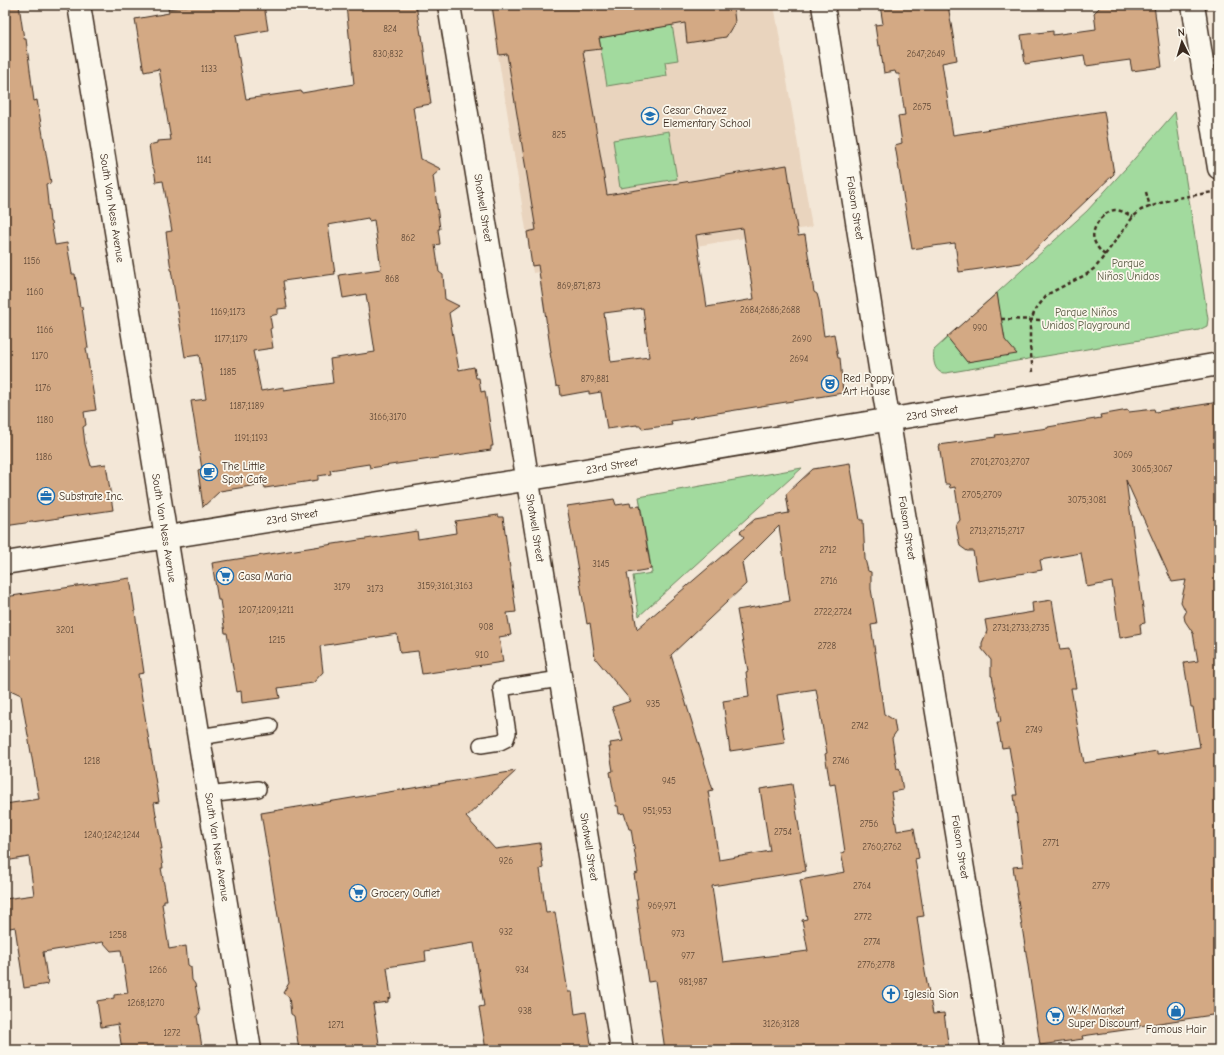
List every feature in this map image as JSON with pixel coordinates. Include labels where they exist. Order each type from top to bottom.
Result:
[{"type":"street","name":"South Van Ness Avenue","points":[[79,5],[250,1050]]},
{"type":"street","name":"Shotwell Street","points":[[449,5],[622,1050]]},
{"type":"street","name":"Folsom Street","points":[[823,5],[889,420],[993,1050]]},
{"type":"street","points":[[1193,5],[1219,168]]},
{"type":"street","name":"23rd Street","points":[[5,563],[528,480],[1036,396],[1219,364]]},
{"type":"lane","points":[[481,745],[500,742],[506,739],[508,733],[501,688],[560,678]]},
{"type":"lane","points":[[199,737],[270,726]]},
{"type":"lane","points":[[208,795],[258,789]]},
{"type":"path","points":[[1036,396],[1029,336],[1031,319],[1035,310],[1048,294],[1087,274],[1096,267],[1132,217],[1141,210],[1172,199],[1219,191]]},
{"type":"path","points":[[1146,192],[1150,207]]},
{"type":"path","points":[[1105,255],[1093,239],[1094,230],[1098,223],[1107,213],[1111,211],[1117,210],[1132,217]]},
{"type":"path","points":[[1001,319],[1042,320]]},
{"type":"shaded area","name":"Cesar Chavez Elementary School","points":[[490,5],[774,5],[812,227],[533,273]]},
{"type":"green space","points":[[672,25],[678,60],[665,62],[667,76],[607,86],[599,38]]},
{"type":"green space","name":"Parque Niños Unidos","points":[[1175,112],[1208,319],[1207,326],[1199,330],[946,373],[938,370],[934,362],[934,350],[1087,211]]},
{"type":"green space","points":[[669,131],[677,179],[620,188],[613,140]]},
{"type":"green space","points":[[802,468],[639,616],[633,576],[652,573],[639,497]]},
{"type":"building","points":[[5,5],[19,5],[24,39],[26,39],[34,101],[37,100],[51,183],[46,184],[50,222],[55,245],[67,243],[72,274],[75,274],[80,307],[82,307],[88,348],[86,348],[96,410],[84,412],[86,425],[83,427],[85,444],[91,466],[106,464],[113,510],[5,526]]},
{"type":"building","points":[[192,5],[264,5],[268,30],[235,36],[246,99],[301,91],[302,93],[354,84],[346,5],[416,5],[422,35],[431,104],[413,107],[421,159],[441,169],[433,176],[440,229],[438,229],[440,244],[435,245],[439,272],[443,275],[445,299],[459,306],[449,313],[459,370],[474,367],[476,378],[479,378],[481,392],[485,391],[493,446],[491,446],[491,450],[370,468],[369,464],[330,470],[331,474],[318,476],[318,480],[265,488],[264,484],[220,491],[203,507],[198,470],[202,469],[191,401],[206,399],[199,355],[185,357],[166,232],[172,231],[163,181],[156,182],[149,145],[157,143],[157,141],[171,140],[159,69],[144,72],[135,19],[169,13],[168,9]],"holes":[[[368,218],[369,221],[374,220],[381,269],[339,275],[343,298],[366,294],[375,352],[330,359],[333,383],[284,390],[284,387],[261,391],[253,351],[273,348],[270,329],[272,328],[270,316],[278,314],[278,309],[287,308],[283,281],[335,274],[328,225]]]},
{"type":"building","points":[[492,5],[733,5],[735,22],[726,37],[687,43],[685,23],[599,38],[601,49],[583,51],[607,195],[787,165],[798,236],[805,235],[814,292],[817,294],[819,301],[824,336],[834,334],[838,358],[840,358],[843,393],[692,417],[693,418],[671,421],[672,425],[642,429],[641,426],[637,425],[607,429],[601,392],[589,394],[589,391],[561,396],[560,387],[556,386],[550,353],[538,265],[532,266],[527,232],[536,230],[507,54],[499,55]],"holes":[[[743,228],[754,299],[707,307],[696,235]],[[643,308],[649,357],[611,362],[604,313]]]},
{"type":"building","points":[[880,5],[948,5],[957,60],[942,63],[953,135],[1104,111],[1114,174],[1021,263],[959,272],[955,243],[912,249],[895,145],[902,143],[898,116],[905,115],[899,74],[896,74],[895,71],[884,73],[880,45],[878,46],[875,25],[883,24]]},
{"type":"building","points":[[1102,5],[1154,5],[1162,67],[1132,71],[1130,60],[1086,66],[1084,55],[1025,64],[1021,35],[1053,31],[1053,35],[1096,29],[1094,13]]},
{"type":"building","points":[[997,293],[1005,340],[1017,354],[967,362],[947,337]]},
{"type":"building","points":[[1219,402],[1219,1014],[1139,1026],[1139,1028],[1082,1036],[1083,1039],[1040,1045],[1013,867],[1023,866],[1014,795],[1017,795],[1009,747],[1002,748],[997,722],[1001,722],[991,676],[991,660],[982,649],[982,643],[987,631],[985,620],[1033,612],[1032,603],[1052,600],[1060,650],[1069,649],[1076,688],[1071,688],[1084,763],[1157,751],[1157,754],[1200,747],[1193,707],[1191,707],[1184,663],[1198,661],[1193,633],[1185,621],[1184,616],[1186,612],[1181,602],[1186,580],[1172,582],[1126,480],[1145,623],[1140,624],[1141,634],[1120,638],[1112,582],[1087,587],[1081,553],[1040,560],[1042,570],[978,581],[973,551],[967,551],[960,546],[956,525],[960,520],[955,487],[950,488],[949,484],[945,484],[939,445],[996,437],[995,435],[1048,428],[1101,418],[1100,415],[1128,410],[1129,412],[1154,409],[1155,412]]},
{"type":"building","points":[[850,463],[860,520],[863,520],[865,559],[868,571],[871,572],[871,589],[877,624],[871,625],[884,714],[894,720],[896,732],[892,738],[897,769],[899,768],[903,790],[891,792],[897,831],[914,828],[919,858],[915,859],[924,916],[917,917],[925,972],[933,1014],[944,1013],[949,1050],[665,1050],[655,981],[648,982],[636,899],[638,899],[634,874],[638,873],[631,829],[629,829],[624,813],[619,814],[618,806],[616,806],[610,772],[613,771],[609,747],[611,747],[610,743],[623,741],[612,707],[631,701],[595,658],[590,623],[587,624],[567,506],[614,499],[616,505],[630,503],[631,507],[640,506],[651,569],[627,573],[637,629],[744,537],[740,532],[755,519],[789,513],[786,494],[813,469]],"holes":[[[779,526],[790,601],[737,610],[748,671],[746,672],[749,697],[723,701],[730,751],[785,743],[777,695],[816,689],[827,753],[825,754],[830,785],[835,784],[845,852],[841,853],[845,872],[800,880],[807,919],[802,920],[808,951],[723,962],[712,886],[806,871],[792,784],[760,789],[770,851],[719,860],[708,791],[713,790],[671,655],[746,584],[742,563]]]},
{"type":"building","points":[[498,515],[499,517],[503,517],[516,612],[507,613],[511,635],[499,637],[503,662],[422,674],[418,651],[400,653],[397,634],[320,646],[323,672],[313,683],[278,688],[280,698],[242,703],[241,691],[237,692],[227,633],[225,633],[212,563],[417,531],[418,539],[456,533],[455,521]]},
{"type":"building","points":[[130,578],[144,673],[138,674],[159,802],[154,803],[162,849],[160,849],[163,868],[161,868],[167,900],[164,900],[164,903],[162,904],[169,949],[186,946],[188,965],[191,967],[192,980],[195,984],[200,1012],[197,1016],[202,1047],[182,1050],[122,1050],[118,1024],[101,1027],[97,1001],[114,998],[114,995],[128,993],[121,950],[111,951],[103,942],[43,952],[48,984],[24,988],[15,927],[5,929],[5,899],[34,895],[29,857],[5,861],[5,804],[39,799],[21,695],[6,688],[5,597]]},
{"type":"building","points":[[516,771],[466,817],[495,849],[540,843],[543,868],[540,869],[546,913],[555,912],[568,992],[572,992],[575,1014],[586,1012],[592,1050],[486,1050],[479,1007],[484,1006],[474,943],[425,951],[426,961],[387,967],[391,998],[388,999],[388,1002],[373,1004],[380,1050],[299,1050],[294,1016],[291,1014],[289,997],[283,993],[289,983],[261,813]]},
{"type":"place","name":"Cesar Chavez Elementary School","points":[[650,116]]},
{"type":"place","name":"Red Poppy Art House","points":[[830,384]]},
{"type":"place","name":"The Little Spot Cafe","points":[[209,472]]},
{"type":"place","name":"Substrate Inc.","points":[[46,496]]},
{"type":"place","name":"Casa Maria","points":[[225,576]]},
{"type":"place","name":"Grocery Outlet","points":[[358,893]]},
{"type":"place","name":"Iglesia Sion","points":[[891,994]]},
{"type":"place","name":"Famous Hair","points":[[1176,1011]]},
{"type":"place","name":"W-K Market Super Discount","points":[[1055,1016]]},
{"type":"park label","name":"Parque Niños Unidos Playground","points":[[1086,318]]}]
